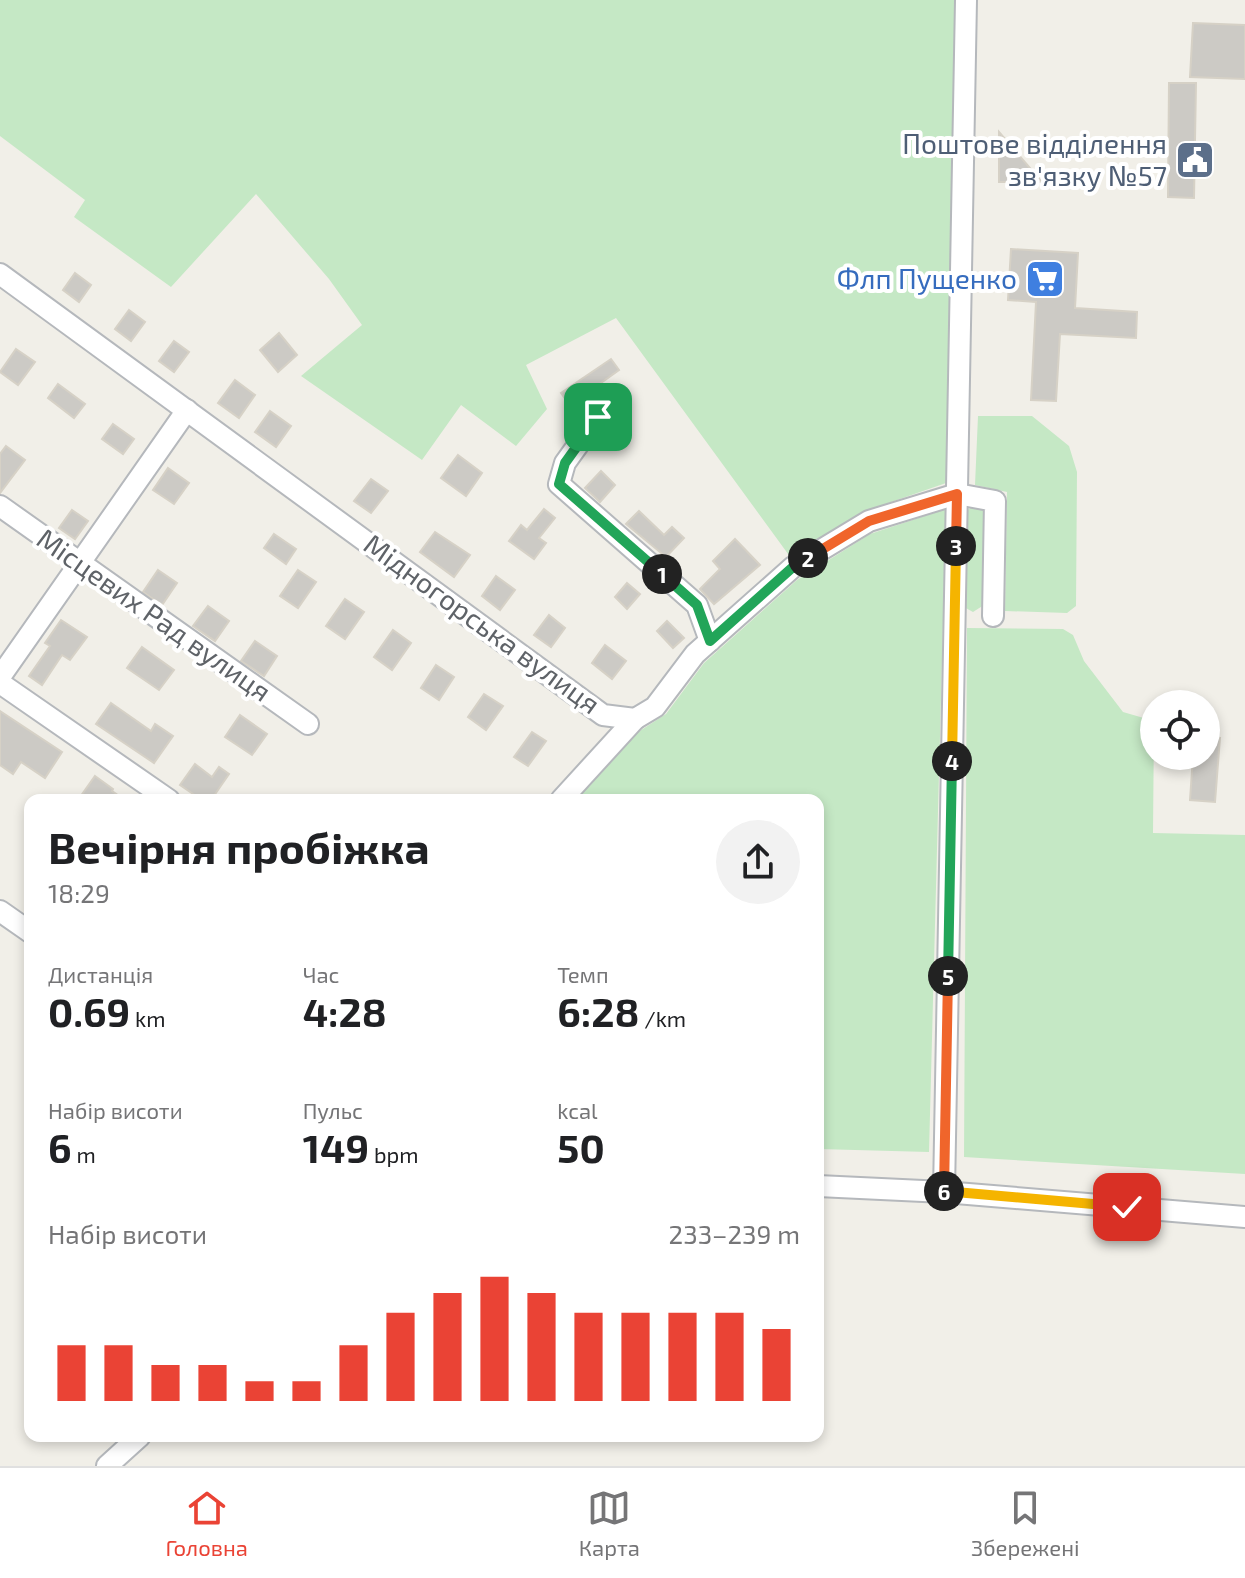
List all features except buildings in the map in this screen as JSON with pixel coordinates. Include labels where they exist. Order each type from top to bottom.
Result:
[{"type":"street","points":[[944,1192],[966,0]]},
{"type":"street","name":"Мідногорська вулиця","points":[[0,274],[603,715],[635,719],[655,707],[695,654],[793,567],[869,521],[957,494],[995,501],[993,616]]},
{"type":"street","points":[[161,794],[0,680],[187,410]]},
{"type":"street","points":[[598,417],[565,463],[559,484],[697,605],[710,641]]},
{"type":"street","name":"Місцевих Рад вулиця","points":[[0,506],[308,724]]},
{"type":"street","points":[[566,794],[635,719]]},
{"type":"street","points":[[0,911],[24,928]]},
{"type":"street","points":[[824,1186],[944,1192],[1245,1217]]},
{"type":"street","points":[[107,1466],[133,1442]]},
{"type":"green space","points":[[0,0],[956,0],[946,483],[874,508],[791,558],[616,318],[526,365],[547,409],[516,446],[461,405],[422,460],[301,376],[362,325],[329,279],[256,194],[171,287],[74,217],[85,200],[0,136]]},
{"type":"green space","points":[[978,416],[1032,416],[1069,446],[1077,472],[1076,606],[1067,613],[1005,611],[1007,492],[975,485]]},
{"type":"green space","points":[[977,503],[986,510],[984,605],[973,612],[964,607],[965,512]]},
{"type":"green space","points":[[946,509],[929,1152],[824,1149],[824,794],[580,794],[635,734],[666,714],[704,663],[797,580],[870,534]]},
{"type":"green space","points":[[967,628],[1063,629],[1073,635],[1084,661],[1123,712],[1140,717],[1140,770],[1154,770],[1153,833],[1245,835],[1245,1174],[964,1157]]},
{"type":"place","name":"Поштове відділення зв'язку №57","points":[[1195,160]]},
{"type":"place","name":"Флп Пущенко","points":[[1045,279]]},
{"type":"route","points":[[598,417],[565,463],[559,484],[697,605],[710,641],[793,567],[869,521],[957,494],[944,1192],[1127,1207]]}]
